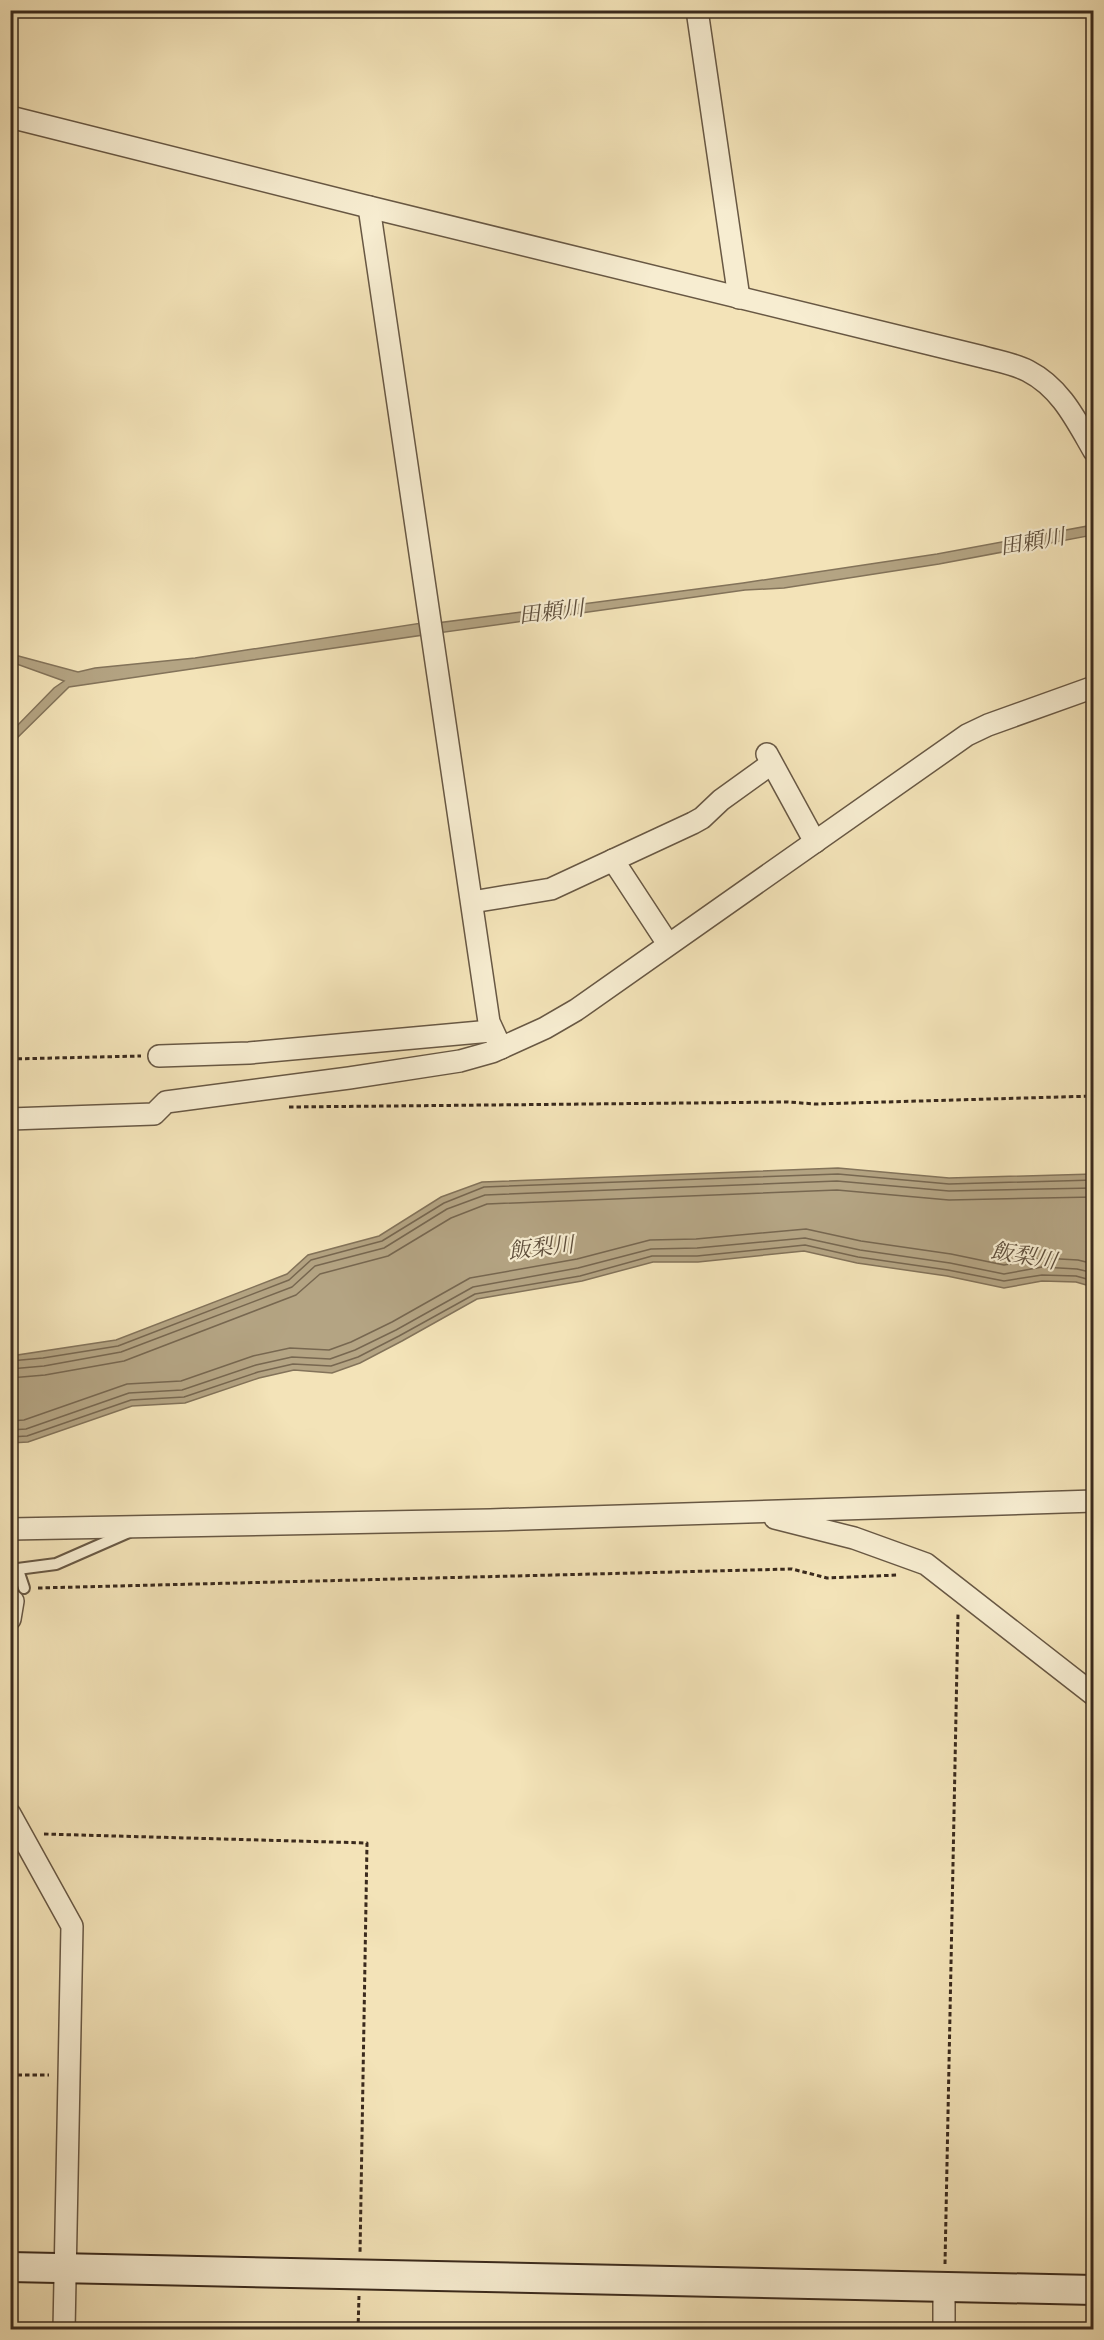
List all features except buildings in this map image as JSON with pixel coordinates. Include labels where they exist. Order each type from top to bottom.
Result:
[{"type":"street","points":[[697,10],[739,298]]},
{"type":"street","points":[[10,117],[983,357],[1027,370],[1055,390],[1094,451]]},
{"type":"street","points":[[369,207],[471,902],[496,1039]]},
{"type":"street","points":[[159,1056],[496,1039],[545,1028],[576,1010],[976,730],[1094,687]]},
{"type":"street","points":[[471,902],[551,889],[702,818],[769,759],[815,842]]},
{"type":"street","points":[[613,860],[668,944]]},
{"type":"street","points":[[10,1119],[154,1114],[166,1102],[442,1064],[482,1055],[496,1039]]},
{"type":"street","points":[[10,1529],[490,1520],[1094,1501]]},
{"type":"street","points":[[745,1511],[854,1538],[926,1564],[1094,1695]]},
{"type":"street","points":[[10,1814],[72,1926],[64,2330]]},
{"type":"street","points":[[10,2267],[1094,2290]]},
{"type":"street","points":[[944,2287],[944,2330]]},
{"type":"lane","points":[[17,1587],[56,1564],[138,1527]]},
{"type":"path","points":[[10,1059],[159,1056]]},
{"type":"path","points":[[285,1107],[788,1102],[826,1104],[1094,1096]]},
{"type":"path","points":[[17,1587],[792,1569],[827,1578],[905,1574]]},
{"type":"path","points":[[944,2287],[958,1601],[963,1592]]},
{"type":"path","points":[[21,1834],[367,1843],[358,2330]]},
{"type":"path","points":[[10,2075],[69,2076]]},
{"type":"water","name":"田頼川","points":[[1093,525],[1093,535],[939,564],[784,588],[745,590],[438,633],[437,623],[743,583],[937,554]]},
{"type":"water","points":[[428,622],[430,634],[69,687],[11,744],[11,732],[54,688],[64,681],[11,662],[11,654],[78,672],[95,668],[195,658]]},
{"type":"water","name":"飯梨川","points":[[838,1168],[949,1178],[1093,1174],[1093,1287],[1076,1282],[1042,1281],[1004,1288],[947,1276],[857,1263],[804,1251],[698,1262],[653,1262],[582,1281],[477,1299],[360,1363],[332,1373],[294,1370],[259,1378],[185,1403],[132,1406],[28,1442],[11,1443],[11,1356],[116,1340],[287,1274],[308,1255],[379,1236],[441,1197],[482,1182]]}]
